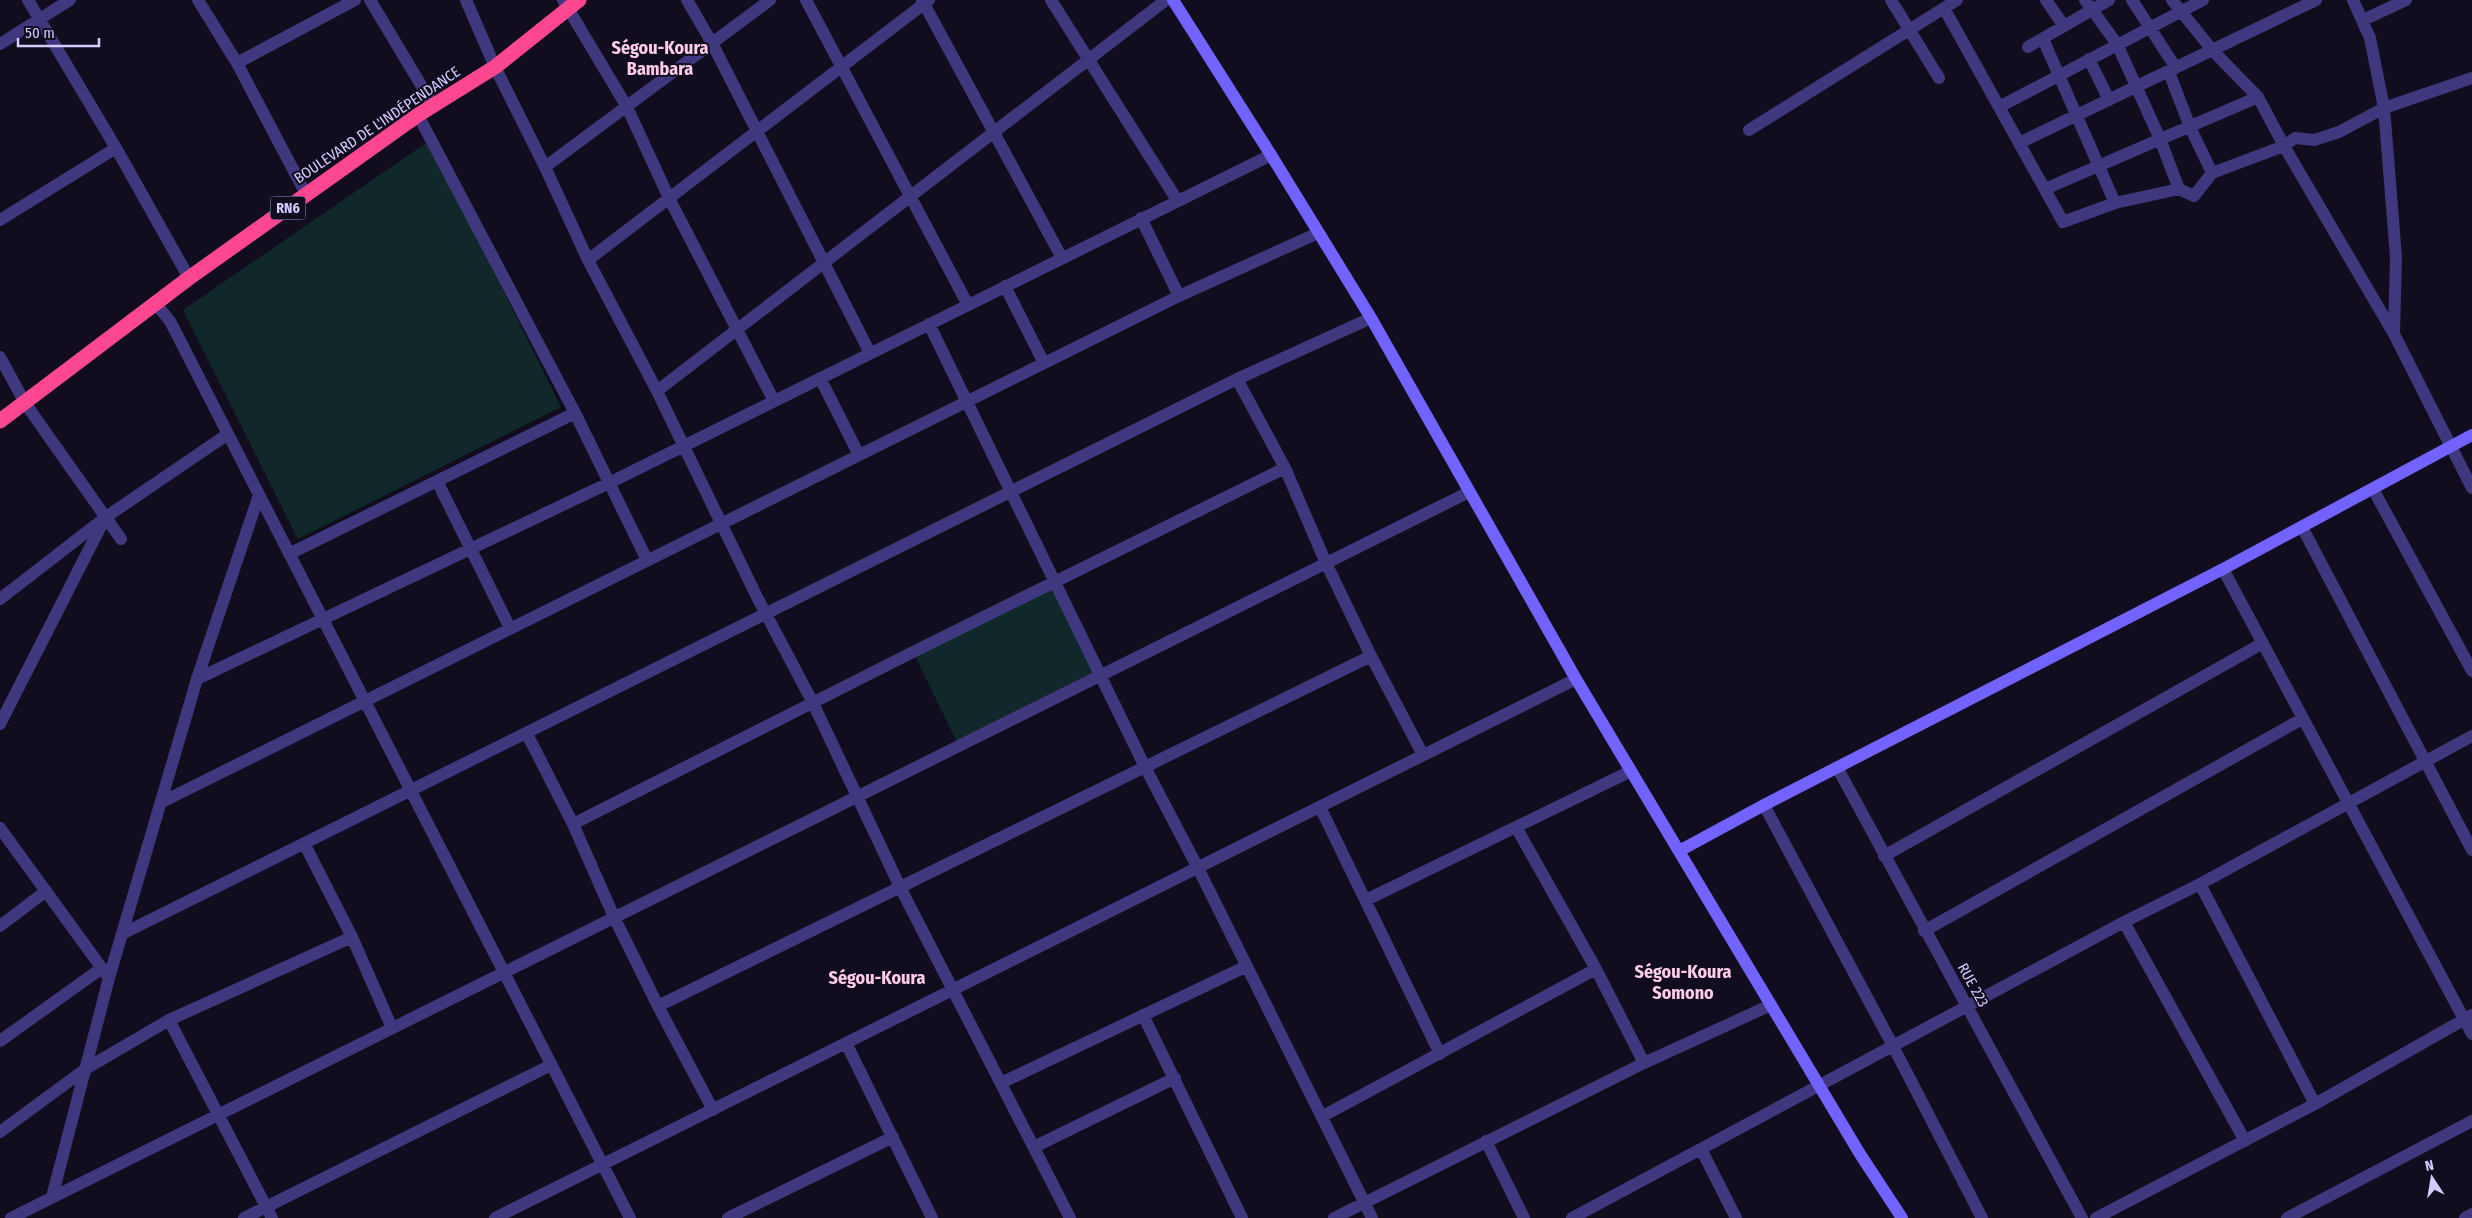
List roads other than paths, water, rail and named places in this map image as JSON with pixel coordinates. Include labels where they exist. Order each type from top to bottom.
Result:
[{"type":"highway","name":"BOULEVARD DE L'INDÉPENDANCE","points":[[0,421],[189,278],[306,194],[418,115],[495,67],[565,5],[579,0]]},
{"type":"street","points":[[28,0],[116,148],[189,278]]},
{"type":"street","points":[[0,44],[70,0]]},
{"type":"street","points":[[198,0],[237,63],[306,194]]},
{"type":"street","points":[[237,63],[355,0]]},
{"type":"street","points":[[370,0],[433,105]]},
{"type":"street","points":[[466,0],[495,67],[545,167],[588,260],[657,391],[766,614],[813,702],[856,797],[900,887],[1070,1218]]},
{"type":"street","points":[[687,0],[712,43],[870,353]]},
{"type":"street","points":[[545,167],[770,0]]},
{"type":"street","points":[[806,0],[968,305]]},
{"type":"street","points":[[1051,0],[1177,200]]},
{"type":"street","points":[[657,391],[1166,0]]},
{"type":"street","points":[[1172,0],[1271,155],[1371,318],[1576,679],[1771,1005],[1902,1218]]},
{"type":"street","points":[[1891,0],[1939,78]]},
{"type":"street","points":[[1749,130],[1957,0]]},
{"type":"street","points":[[2046,0],[2064,26]]},
{"type":"street","points":[[2028,47],[2064,26],[2089,5],[2109,0]]},
{"type":"street","points":[[2132,0],[2173,70],[2190,127],[2212,173]]},
{"type":"street","points":[[2172,0],[2213,51],[2258,96],[2284,146],[2394,334],[2472,488]]},
{"type":"street","points":[[1999,107],[2202,0]]},
{"type":"street","points":[[2019,143],[2316,0]]},
{"type":"street","points":[[2353,0],[2370,38],[2384,108],[2396,257],[2394,334]]},
{"type":"street","points":[[2362,20],[2406,0]]},
{"type":"street","points":[[588,260],[925,1],[993,132],[1062,258]]},
{"type":"street","points":[[565,5],[627,107],[669,198],[774,401]]},
{"type":"street","points":[[2089,5],[2117,44],[2160,139],[2179,189]]},
{"type":"street","points":[[1944,8],[2063,222],[2115,203],[2179,189],[2194,196],[2212,173],[2284,146],[2295,138],[2314,140],[2339,132],[2384,108],[2472,78]]},
{"type":"street","points":[[2044,39],[2115,203]]},
{"type":"street","points":[[2089,59],[2109,100]]},
{"type":"street","points":[[2045,189],[2258,96]]},
{"type":"street","points":[[418,115],[575,413],[647,560]]},
{"type":"street","points":[[0,220],[116,148]]},
{"type":"street","points":[[196,679],[609,483],[1271,155]]},
{"type":"street","points":[[1141,218],[1179,296]]},
{"type":"street","points":[[162,802],[1179,296],[1318,233]]},
{"type":"street","points":[[1005,286],[1044,363]]},
{"type":"street","points":[[156,304],[170,321],[630,1218]]},
{"type":"street","points":[[122,934],[305,845],[1238,379],[1371,318]]},
{"type":"street","points":[[929,324],[1145,767],[1323,1116],[1372,1218]]},
{"type":"street","points":[[0,357],[25,402],[121,539]]},
{"type":"street","points":[[820,378],[859,455]]},
{"type":"street","points":[[1238,379],[1284,468],[1326,563],[1371,656],[1424,756]]},
{"type":"street","points":[[289,554],[575,413]]},
{"type":"street","points":[[0,598],[106,518],[228,434]]},
{"type":"street","points":[[1679,851],[1837,767],[2223,569],[2472,435]]},
{"type":"street","points":[[573,824],[813,702],[1284,468]]},
{"type":"street","points":[[437,481],[510,628]]},
{"type":"street","points":[[2373,489],[2472,670]]},
{"type":"street","points":[[11,1218],[1469,492]]},
{"type":"street","points":[[52,1197],[87,1068],[105,973],[122,934],[162,802],[196,679],[259,495]]},
{"type":"street","points":[[0,724],[106,518]]},
{"type":"street","points":[[2302,527],[2472,850]]},
{"type":"street","points":[[2223,569],[2302,719],[2468,1017],[2472,1034]]},
{"type":"street","points":[[1884,856],[2262,643]]},
{"type":"street","points":[[658,1006],[1371,656]]},
{"type":"street","points":[[495,1218],[1576,679]]},
{"type":"street","points":[[1924,931],[2302,719]]},
{"type":"street","points":[[526,734],[573,824],[614,918],[713,1110]]},
{"type":"street","points":[[1572,1218],[2124,922],[2200,884],[2472,736]]},
{"type":"street","name":"RUE 223","points":[[1837,767],[1924,931],[2082,1218]]},
{"type":"street","points":[[1366,900],[1631,771]]},
{"type":"street","points":[[1764,805],[1893,1046],[1982,1218]]},
{"type":"street","points":[[1320,807],[1440,1054]]},
{"type":"street","points":[[1516,827],[1596,969],[1644,1062]]},
{"type":"street","points":[[0,828],[105,973]]},
{"type":"street","points":[[305,845],[352,937],[392,1028]]},
{"type":"street","points":[[2200,884],[2315,1104]]},
{"type":"street","points":[[0,926],[46,891]]},
{"type":"street","points":[[2124,922],[2245,1141]]},
{"type":"street","points":[[0,1132],[87,1068],[169,1020],[352,937]]},
{"type":"street","points":[[1001,1083],[1247,966]]},
{"type":"street","points":[[1323,1116],[1596,969]]},
{"type":"street","points":[[0,1041],[105,973]]},
{"type":"street","points":[[1334,1218],[1644,1062],[1771,1005]]},
{"type":"street","points":[[1143,1015],[1242,1218]]},
{"type":"street","points":[[2096,1218],[2315,1104],[2468,1017]]},
{"type":"street","points":[[169,1020],[269,1213]]},
{"type":"street","points":[[846,1043],[932,1218]]},
{"type":"street","points":[[244,1218],[269,1213],[551,1065]]},
{"type":"street","points":[[1034,1147],[1175,1078]]},
{"type":"street","points":[[2287,1218],[2472,1120]]},
{"type":"street","points":[[728,1218],[893,1137]]},
{"type":"street","points":[[1486,1142],[1524,1218]]},
{"type":"street","points":[[1701,1148],[1736,1218]]},
{"type":"street","points":[[2465,1218],[2472,1214]]},
{"type":"district","name":"Ségou-Koura Bambara","points":[[660,58]]},
{"type":"district","name":"Ségou-Koura","points":[[877,978]]},
{"type":"district","name":"Ségou-Koura Somono","points":[[1683,982]]}]
